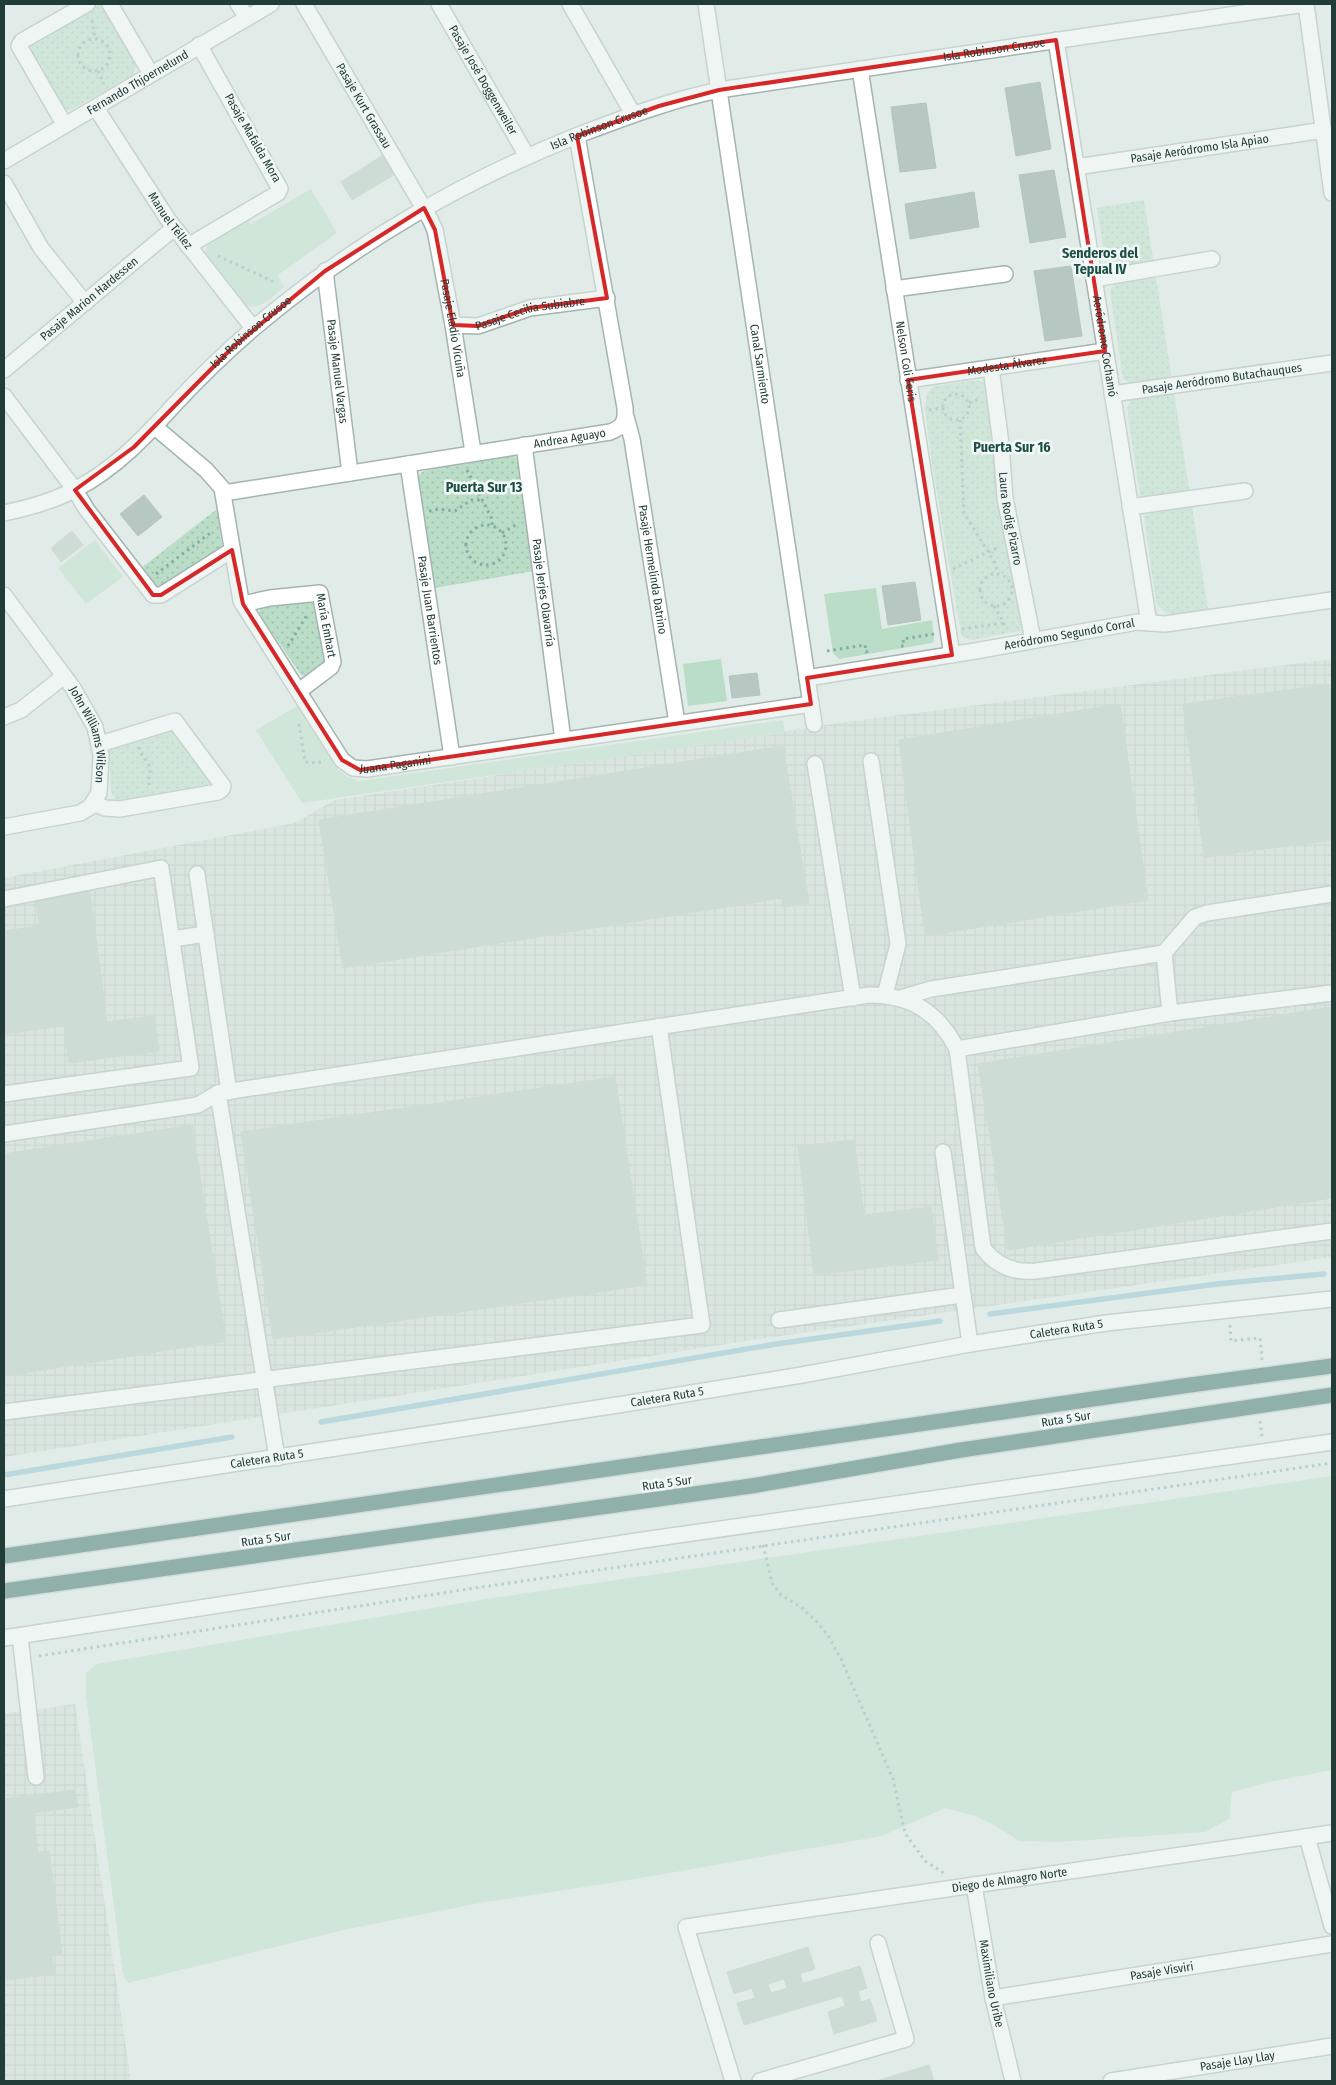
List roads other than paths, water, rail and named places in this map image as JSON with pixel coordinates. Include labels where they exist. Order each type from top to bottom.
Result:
[{"type":"highway","name":"Ruta 5 Sur","points":[[4,1556],[1332,1366]]},
{"type":"highway","name":"Ruta 5 Sur","points":[[4,1591],[751,1486],[961,1450],[1332,1394]]},
{"type":"street","points":[[64,124],[20,46],[22,41],[87,4]]},
{"type":"street","points":[[110,4],[151,74]]},
{"type":"street","points":[[238,4],[247,18]]},
{"type":"street","name":"Fernando Thjoernelund","points":[[4,161],[271,4]]},
{"type":"street","name":"Pasaje Kurt Grassau","points":[[304,4],[424,208]]},
{"type":"street","name":"Pasaje José Doggenweiler","points":[[439,4],[527,156]]},
{"type":"street","points":[[570,4],[633,114]]},
{"type":"street","name":"Canal Sarmiento","points":[[706,4],[814,724]]},
{"type":"street","points":[[1306,4],[1332,193]]},
{"type":"street","name":"Isla Robinson Crusoe","points":[[4,513],[37,504],[75,490],[113,465],[254,328],[325,272],[378,235],[424,208],[527,156],[633,114],[719,90],[1056,40],[1236,9],[1306,4]]},
{"type":"street","name":"Aeródromo Cochamó","points":[[1056,40],[1149,623]]},
{"type":"street","name":"Pasaje Mafalda Mora","points":[[188,246],[278,193],[280,189],[200,45]]},
{"type":"street","name":"Nelson Coli Feris","points":[[860,69],[952,655]]},
{"type":"street","name":"Manuel Téllez","points":[[96,108],[174,228],[254,328]]},
{"type":"street","name":"Pasaje Aeródromo Isla Apiao","points":[[1076,167],[1324,130]]},
{"type":"street","points":[[577,136],[607,298],[626,417]]},
{"type":"street","points":[[4,183],[41,248],[85,303]]},
{"type":"street","name":"Pasaje Eladio Vicuña","points":[[424,208],[435,230],[453,325],[467,453]]},
{"type":"street","name":"Pasaje Marion Hardessen","points":[[4,370],[174,228]]},
{"type":"street","points":[[1094,278],[1212,259]]},
{"type":"street","name":"Pasaje Manuel Vargas","points":[[325,272],[350,473]]},
{"type":"street","points":[[894,289],[1005,274]]},
{"type":"street","name":"Pasaje Cecilia Subiabre","points":[[453,325],[478,326],[530,308],[607,298]]},
{"type":"street","name":"Modesta Álvarez","points":[[908,380],[1105,351]]},
{"type":"street","name":"Pasaje Aeródromo Butachauques","points":[[1112,394],[1332,363]]},
{"type":"street","name":"Laura Rodig Pizarro","points":[[991,368],[1001,444],[1005,498],[1033,640]]},
{"type":"street","points":[[4,396],[75,490],[87,510],[156,596],[161,595],[232,550]]},
{"type":"street","name":"Andrea Aguayo","points":[[224,493],[467,453],[610,432],[621,427],[626,417]]},
{"type":"street","name":"Pasaje Hermelinda Datrino","points":[[626,417],[632,439],[677,723]]},
{"type":"street","name":"Juana Paganini","points":[[155,426],[215,478],[224,493],[232,550],[243,604],[342,760],[353,768],[367,769],[811,704]]},
{"type":"street","name":"Pasaje Jerjes Olavarría","points":[[524,445],[563,740]]},
{"type":"street","name":"Pasaje Juan Barrientos","points":[[408,464],[452,757]]},
{"type":"street","points":[[1130,507],[1245,491]]},
{"type":"street","name":"María Emhart","points":[[243,604],[270,598],[320,593],[334,662],[331,667],[299,690]]},
{"type":"street","name":"Aeródromo Segundo Corral","points":[[807,678],[952,655],[1137,622],[1165,624],[1332,600]]},
{"type":"street","name":"John Williams Wilson","points":[[4,827],[80,813],[93,803],[99,793],[100,783],[100,744],[83,702],[7,604]]},
{"type":"street","points":[[4,717],[21,710],[64,676]]},
{"type":"street","points":[[93,803],[105,808],[120,809],[218,792],[223,786],[175,721],[100,744]]},
{"type":"street","points":[[871,761],[898,944],[885,995]]},
{"type":"street","points":[[815,764],[853,998]]},
{"type":"street","points":[[4,899],[161,868],[191,1068],[4,1094]]},
{"type":"street","points":[[197,874],[206,934],[224,1093],[263,1379],[277,1458]]},
{"type":"street","points":[[901,998],[931,989],[1164,953],[1195,916],[1332,894]]},
{"type":"street","points":[[172,939],[206,934]]},
{"type":"street","points":[[1164,953],[1170,1013]]},
{"type":"street","points":[[957,1049],[1170,1013],[1332,993]]},
{"type":"street","points":[[4,1134],[198,1105],[224,1093],[659,1026],[869,995],[885,995],[901,998],[929,1012],[950,1035],[957,1049],[983,1248],[1001,1265],[1018,1271],[1036,1272],[1332,1231]]},
{"type":"street","points":[[4,1412],[702,1325],[659,1026]]},
{"type":"street","points":[[943,1152],[970,1344]]},
{"type":"street","points":[[779,1320],[962,1296]]},
{"type":"street","name":"Caletera Ruta 5","points":[[4,1499],[783,1378],[970,1344],[1106,1323],[1332,1299]]},
{"type":"street","points":[[4,1638],[652,1539],[1332,1442]]},
{"type":"street","points":[[20,1636],[36,1778]]},
{"type":"street","name":"Diego de Almagro Norte","points":[[733,2081],[686,1927],[1332,1833]]},
{"type":"street","points":[[1307,1837],[1332,1926]]},
{"type":"street","name":"Maximiliano Uribe","points":[[968,1886],[1013,2081]]},
{"type":"street","points":[[760,2081],[906,2039],[878,1943]]},
{"type":"street","name":"Pasaje Visviri","points":[[993,1998],[1332,1944]]},
{"type":"street","name":"Pasaje Llay Llay","points":[[1111,2081],[1332,2046]]},
{"type":"waterway","points":[[990,1314],[1217,1284],[1324,1274]]},
{"type":"waterway","points":[[321,1422],[776,1344],[940,1321]]},
{"type":"waterway","points":[[4,1475],[232,1437]]},
{"type":"district","name":"Senderos del Tepual IV","points":[[1100,262]]},
{"type":"district","name":"Puerta Sur 16","points":[[1012,447]]},
{"type":"district","name":"Puerta Sur 13","points":[[484,487]]}]
